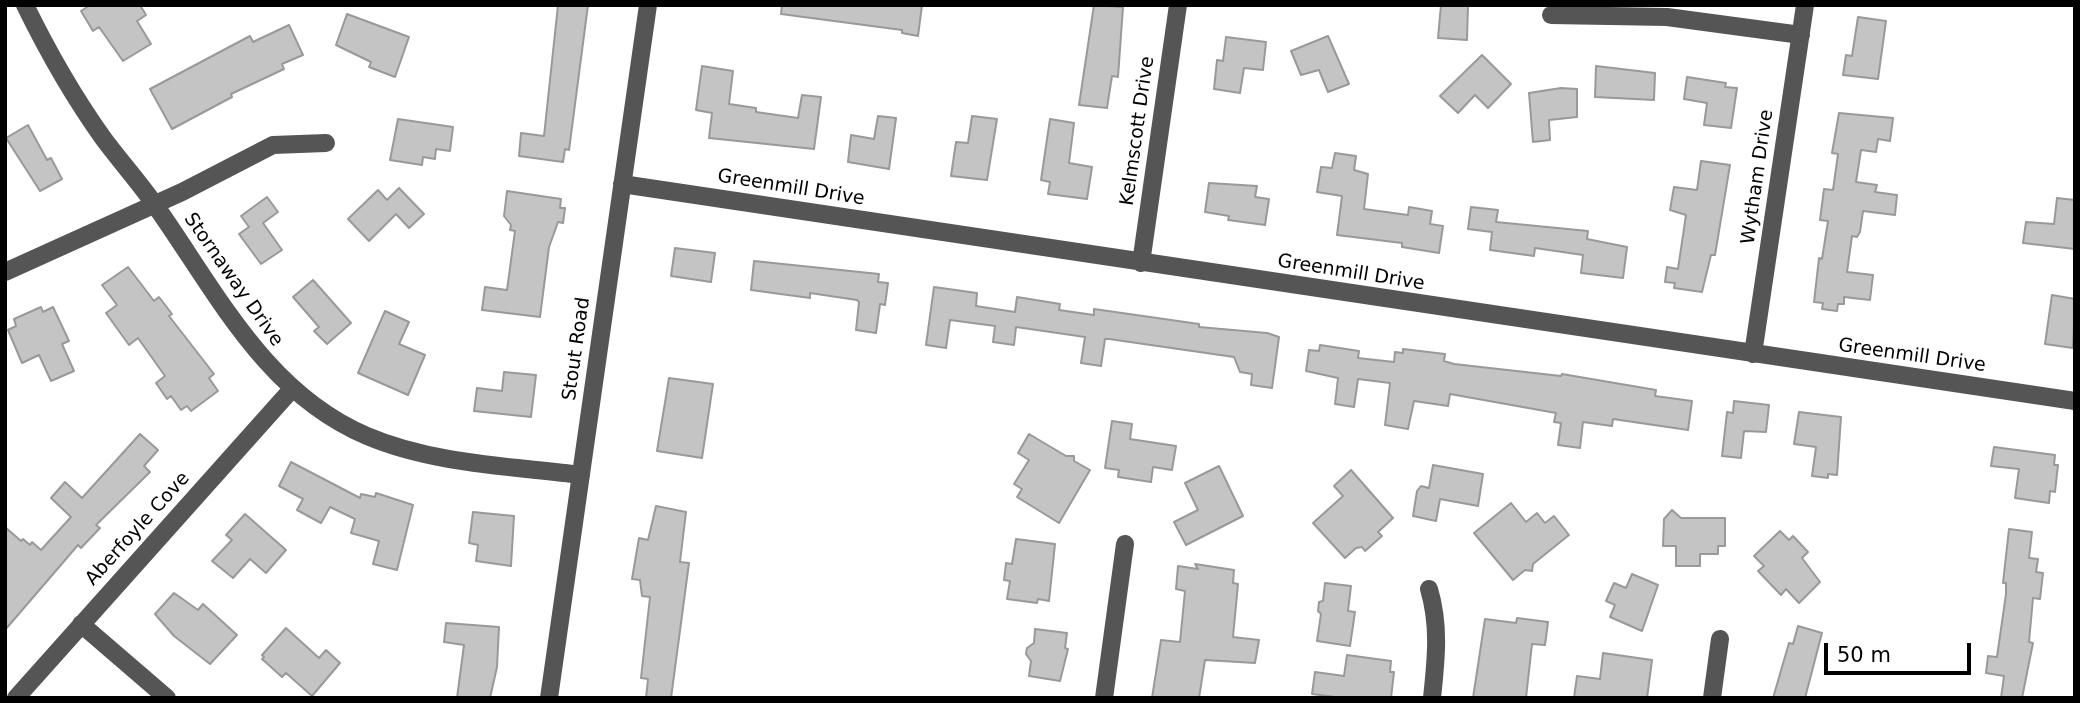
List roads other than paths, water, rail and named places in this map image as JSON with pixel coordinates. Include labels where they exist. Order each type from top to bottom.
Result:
[{"type":"street","name":"Stornaway Drive","points":[[25,5],[71,91],[153,202],[249,341],[292,389],[339,422],[394,445],[466,460],[580,475]]},
{"type":"street","name":"Stout Road","points":[[549,698],[648,5]]},
{"type":"street","name":"Kelmscott Drive","points":[[1141,263],[1178,5]]},
{"type":"street","name":"Wytham Drive","points":[[1754,354],[1805,5]]},
{"type":"street","points":[[1551,15],[1667,17],[1801,35]]},
{"type":"street","points":[[5,272],[153,202],[182,192],[273,145],[326,143]]},
{"type":"street","name":"Greenmill Drive","points":[[622,184],[2075,401]]},
{"type":"street","name":"Aberfoyle Cove","points":[[16,698],[292,389]]},
{"type":"street","points":[[1104,698],[1125,544]]},
{"type":"street","points":[[1429,589],[1437,616],[1438,635],[1432,698]]},
{"type":"street","points":[[82,624],[167,698]]},
{"type":"street","points":[[1712,698],[1720,639]]}]
